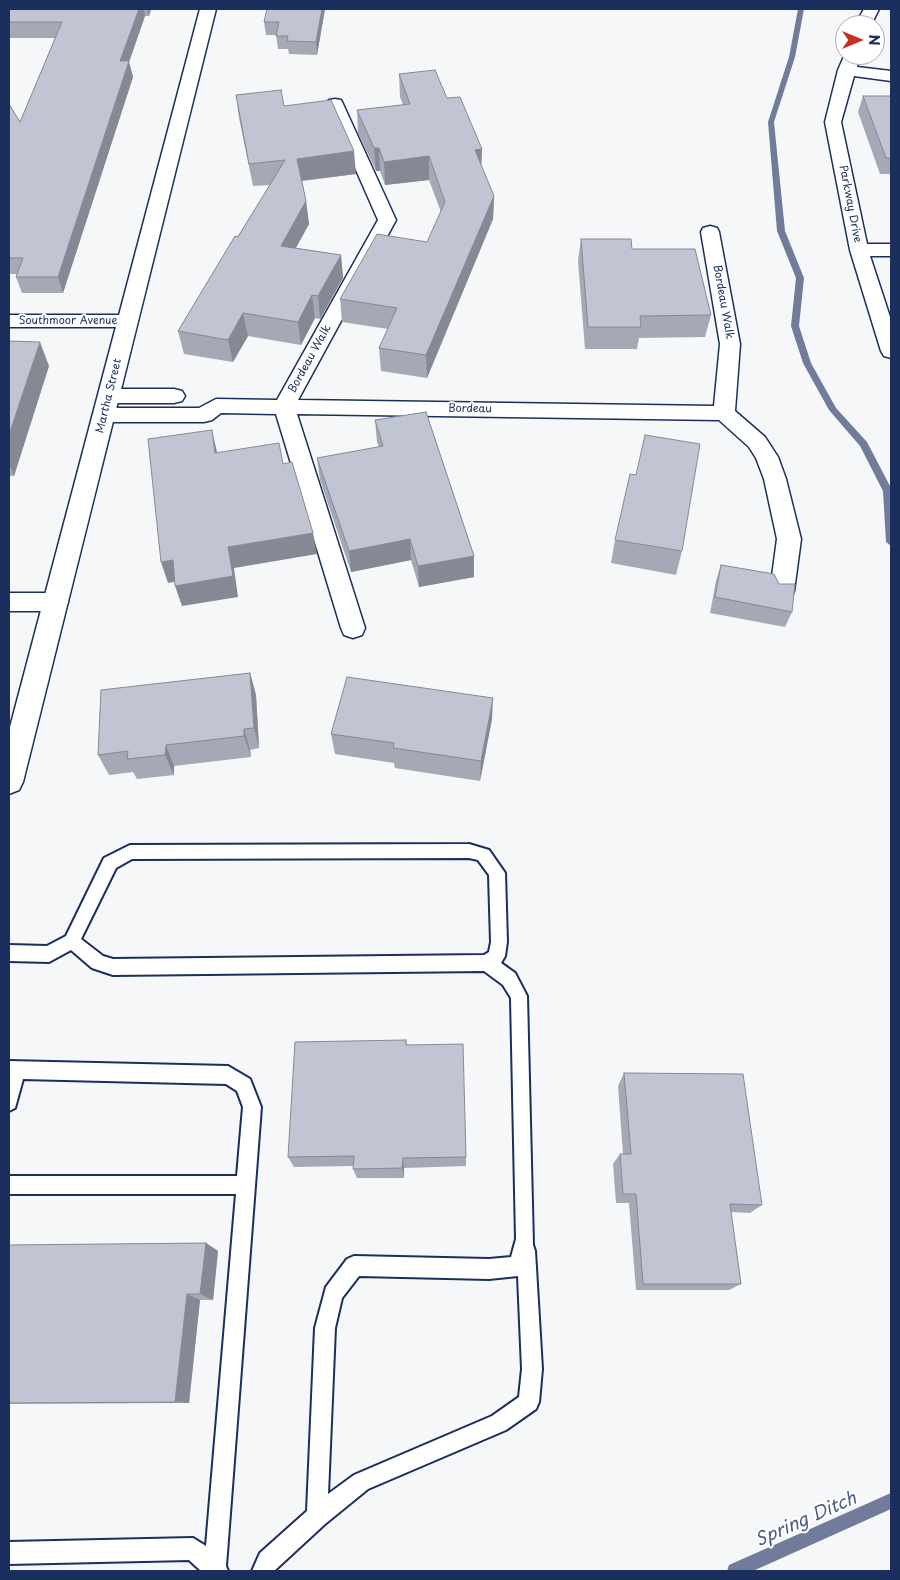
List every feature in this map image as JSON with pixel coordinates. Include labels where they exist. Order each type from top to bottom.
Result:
[{"type":"street","name":"Martha Street","points":[[9,782],[208,9]]},
{"type":"street","name":"Parkway Drive","points":[[848,65],[834,122],[859,250],[891,351]]},
{"type":"street","points":[[855,65],[891,76]]},
{"type":"street","name":"Bordeau Walk","points":[[335,104],[387,220],[284,406],[353,628]]},
{"type":"street","name":"Bordeau Walk","points":[[710,232],[730,344],[724,413]]},
{"type":"street","points":[[859,250],[891,250]]},
{"type":"street","name":"Southmoor Avenue","points":[[9,321],[127,321]]},
{"type":"street","name":"Bordeau","points":[[106,406],[204,415],[216,406],[724,413]]},
{"type":"street","points":[[724,413],[757,442],[767,457],[775,479],[789,539],[782,591]]},
{"type":"street","points":[[9,602],[56,602]]},
{"type":"lane","points":[[9,953],[49,954],[72,941],[110,863],[130,852],[469,851],[483,855],[497,873],[498,949],[497,956],[487,963],[113,968],[98,963],[72,941]]},
{"type":"lane","points":[[263,1571],[268,1561],[317,1516],[360,1482],[499,1423],[529,1402],[532,1369],[525,1239],[519,996],[509,979],[487,963]]},
{"type":"lane","points":[[9,1102],[12,1070],[228,1075],[244,1085],[252,1107],[216,1570]]},
{"type":"lane","points":[[9,1185],[246,1186]]},
{"type":"lane","points":[[317,1516],[325,1328],[333,1294],[354,1266],[489,1269],[518,1266],[525,1239]]},
{"type":"lane","points":[[9,1553],[193,1550],[216,1570]]},
{"type":"building","points":[[9,9],[139,9],[120,61],[129,61],[58,277],[16,277],[23,258],[9,258],[9,104],[20,122],[62,22],[9,22]]},
{"type":"building","points":[[267,9],[322,9],[316,42],[287,41],[288,36],[276,36],[279,22],[264,22]]},
{"type":"building","points":[[435,70],[447,98],[460,97],[482,149],[475,150],[494,196],[426,355],[379,348],[397,308],[340,299],[377,234],[427,242],[445,202],[429,156],[384,162],[379,148],[374,148],[357,110],[410,104],[399,74]]},
{"type":"building","points":[[281,90],[284,106],[331,100],[354,151],[297,159],[306,201],[281,246],[341,255],[318,296],[312,295],[298,322],[243,313],[228,340],[178,331],[235,236],[238,237],[285,160],[249,164],[236,95]]},
{"type":"building","points":[[863,96],[891,96],[891,158],[886,158]]},
{"type":"building","points":[[581,239],[631,239],[632,249],[695,249],[711,315],[640,316],[641,327],[588,327]]},
{"type":"building","points":[[9,341],[40,342],[9,435]]},
{"type":"building","points":[[426,412],[474,556],[418,566],[410,539],[349,551],[317,458],[383,446],[375,420]]},
{"type":"building","points":[[212,430],[215,453],[279,443],[283,464],[292,462],[313,533],[228,547],[233,576],[175,586],[173,560],[161,562],[148,439]]},
{"type":"building","points":[[645,435],[700,444],[682,551],[615,540],[630,474],[636,475]]},
{"type":"building","points":[[721,565],[774,574],[779,584],[795,584],[792,612],[715,597]]},
{"type":"building","points":[[250,673],[254,728],[244,729],[244,736],[166,745],[165,755],[127,759],[128,751],[98,755],[101,690]]},
{"type":"building","points":[[347,677],[493,698],[481,761],[393,748],[394,743],[331,734]]},
{"type":"building","points":[[406,1040],[406,1045],[463,1044],[466,1157],[403,1158],[402,1168],[353,1169],[354,1156],[288,1157],[295,1042]]},
{"type":"building","points":[[624,1073],[743,1074],[762,1205],[730,1204],[741,1284],[643,1284],[636,1194],[623,1194],[620,1154],[631,1154]]},
{"type":"building","points":[[206,1243],[200,1294],[187,1294],[175,1402],[9,1403],[9,1245]]},
{"type":"waterway","points":[[801,9],[792,57],[771,122],[781,231],[800,278],[795,326],[807,363],[833,410],[864,444],[888,491],[891,542]]},
{"type":"waterway","name":"Spring Ditch","points":[[735,1571],[891,1501]]}]
